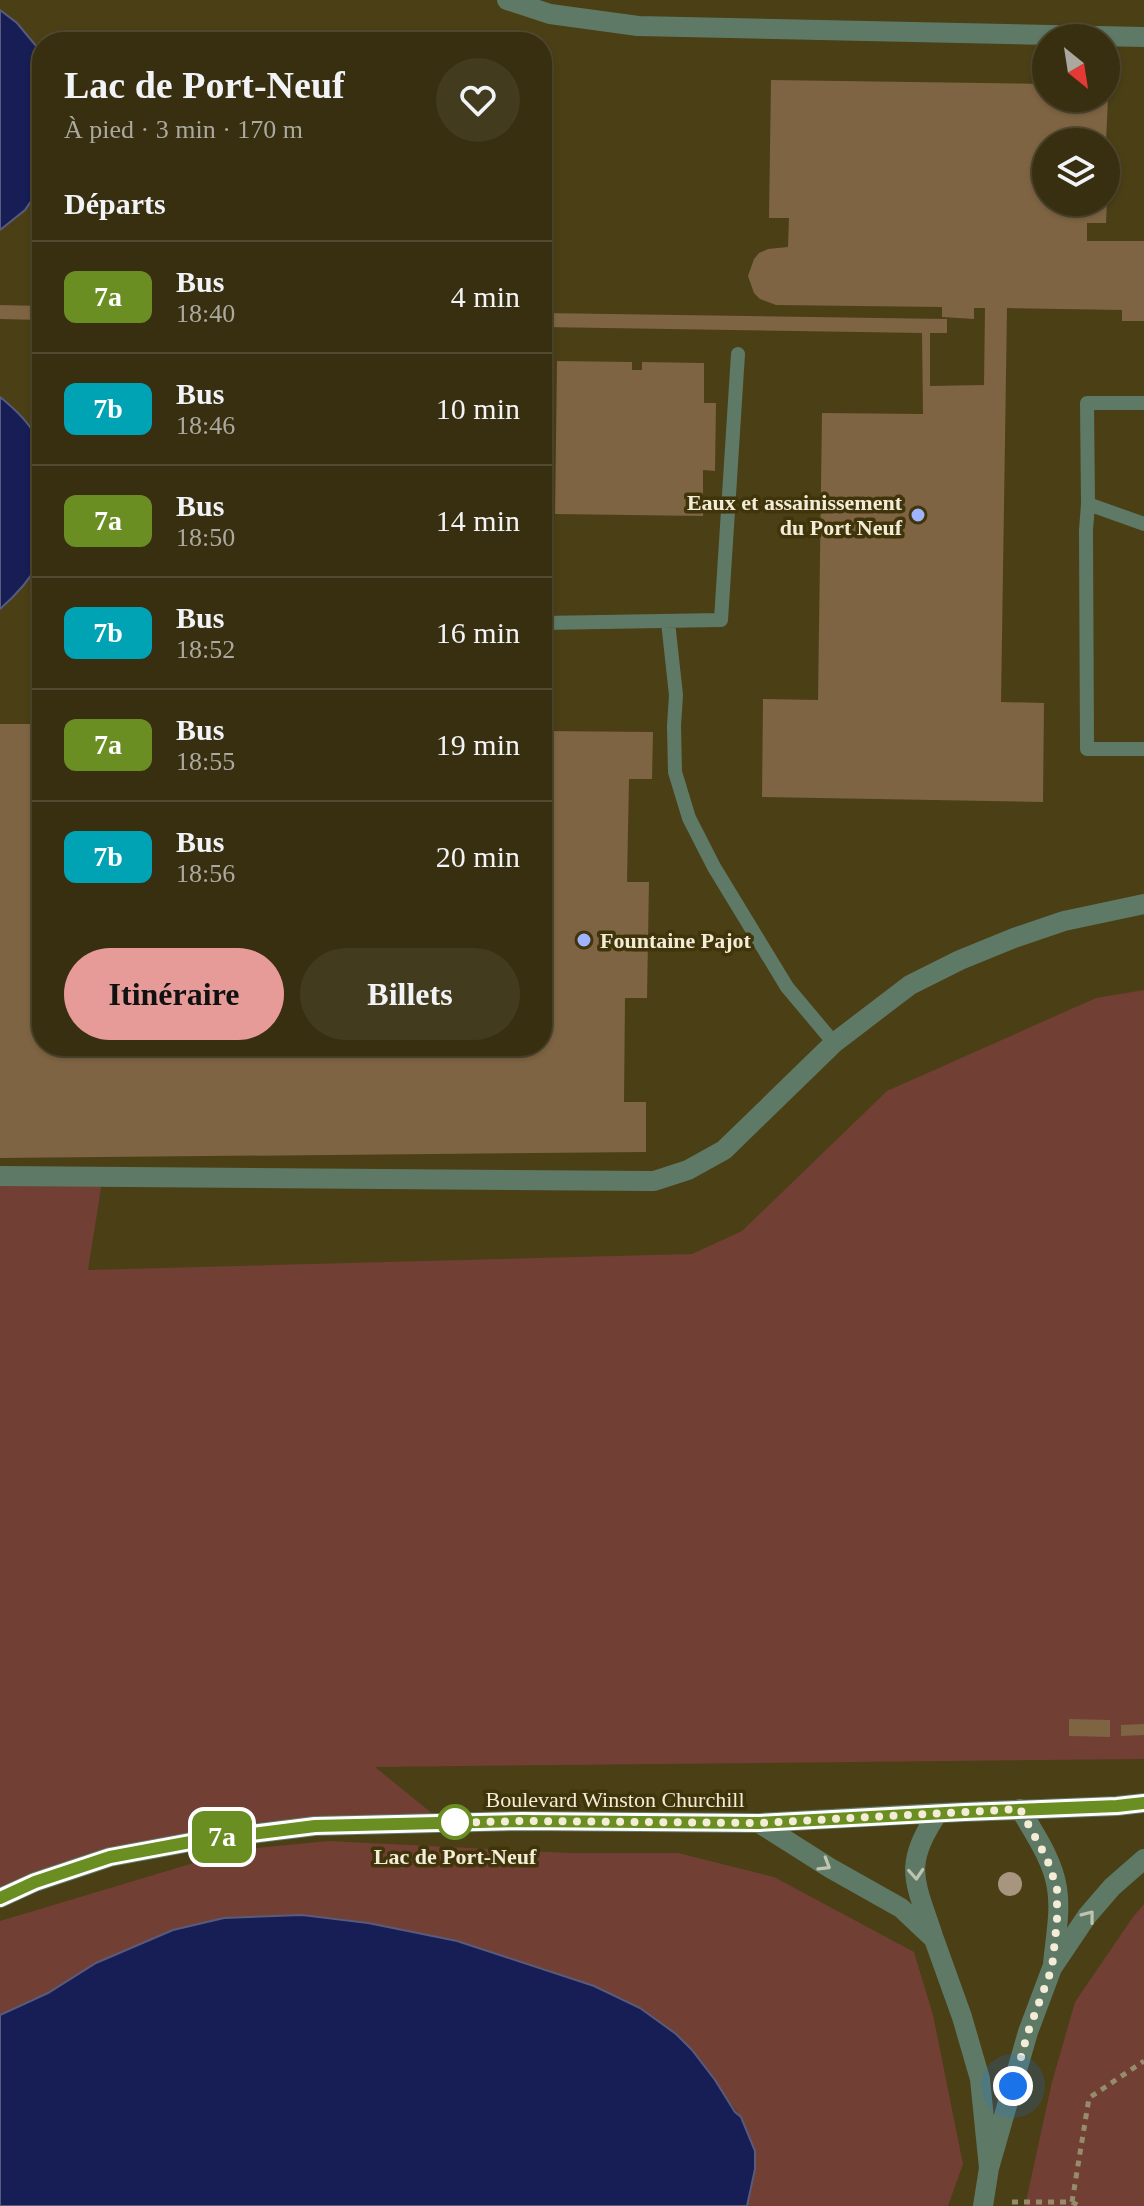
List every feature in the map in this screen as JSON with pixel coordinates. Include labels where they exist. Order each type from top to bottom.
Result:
[{"type":"street","points":[[507,0],[550,14],[638,26],[1144,37]]},
{"type":"street","points":[[0,1176],[654,1181],[688,1170],[724,1150],[834,1043],[910,985],[1014,938],[1064,921],[1144,904]]},
{"type":"street","name":"Boulevard Winston Churchill","points":[[0,1898],[35,1882],[110,1857],[275,1829],[522,1821],[759,1823],[1144,1803]]},
{"type":"street","points":[[1020,1809],[1047,1859],[1057,1888],[1052,1968]]},
{"type":"street","points":[[938,1813],[922,1835],[916,1853],[914,1878],[980,2079],[989,2168]]},
{"type":"street","points":[[759,1823],[901,1908],[934,1939]]},
{"type":"street","points":[[984,2204],[989,2168],[1028,2032],[1052,1968],[1087,1916],[1112,1887],[1144,1859]]},
{"type":"lane","points":[[552,623],[721,620],[738,354]]},
{"type":"lane","points":[[1144,403],[1087,403],[1086,530],[1087,749],[1144,749]]},
{"type":"lane","points":[[1088,504],[1144,524]]},
{"type":"lane","points":[[668,622],[676,695],[675,772],[689,818],[714,867],[787,987],[834,1043]]},
{"type":"path","points":[[1072,2202],[1089,2098],[1144,2061]]},
{"type":"path","points":[[984,2204],[1072,2202],[1079,2206]]},
{"type":"shaded area","points":[[0,10],[17,23],[32,41],[32,200],[25,210],[0,230]]},
{"type":"shaded area","points":[[0,397],[32,430],[32,575],[0,609]]},
{"type":"shaded area","points":[[1144,990],[1144,1759],[375,1767],[444,1823],[196,1841],[0,1898],[0,1183],[102,1182],[88,1270],[692,1254],[742,1231],[887,1091],[1096,998]]},
{"type":"shaded area","points":[[328,1841],[570,1853],[678,1853],[774,1877],[914,1952],[933,2015],[963,2164],[948,2206],[745,2206],[741,2117],[692,2050],[480,1949],[344,1919],[302,1915],[224,1918],[173,1930],[96,1963],[48,1993],[0,2015],[0,1921],[237,1850]]},
{"type":"shaded area","points":[[1144,1904],[1144,2206],[1025,2206],[1052,2082],[1075,2002]]},
{"type":"shaded area","points":[[302,1915],[368,1923],[457,1941],[594,1986],[640,2008],[692,2050],[741,2117],[755,2151],[755,2169],[747,2206],[0,2206],[0,2015],[48,1993],[96,1963],[173,1930],[224,1918]]},
{"type":"building","points":[[771,80],[1032,84],[1032,112],[1107,112],[1107,128],[1032,128],[1032,216],[1106,216],[1106,223],[1087,223],[1087,241],[1144,241],[1144,321],[1122,321],[1122,310],[1007,308],[1001,702],[1044,703],[1043,802],[762,797],[763,699],[818,700],[822,413],[923,414],[922,333],[552,327],[552,313],[947,319],[947,333],[930,333],[930,386],[984,385],[985,308],[974,308],[974,319],[942,317],[942,307],[776,305],[760,299],[754,293],[748,276],[754,259],[768,249],[788,247],[789,218],[769,218]]},
{"type":"building","points":[[0,305],[32,306],[32,320],[0,319]]},
{"type":"building","points":[[557,361],[632,362],[632,370],[642,370],[642,362],[704,363],[704,403],[716,403],[715,471],[703,470],[703,516],[555,514]]},
{"type":"building","name":"Fountaine Pajot","points":[[0,724],[32,724],[32,1056],[552,1056],[552,731],[653,732],[652,779],[629,779],[627,882],[649,882],[647,998],[625,998],[624,1102],[646,1102],[646,1152],[0,1158]]},
{"type":"building","points":[[1069,1719],[1110,1720],[1110,1737],[1069,1736]]},
{"type":"building","points":[[1144,1724],[1144,1735],[1121,1736],[1121,1725]]},
{"type":"bus line","name":"7a","points":[[0,1898],[35,1882],[110,1857],[275,1829],[522,1821],[759,1823],[1144,1803]]},
{"type":"place","name":"Eaux et assainissement du Port Neuf","points":[[918,515]]},
{"type":"place","name":"Fountaine Pajot","points":[[584,940]]},
{"type":"place","name":"Lac de Port-Neuf","points":[[455,1822]]},
{"type":"route","points":[[455,1822],[444,1823],[759,1823],[1020,1809],[1047,1859],[1057,1888],[1057,1921],[1052,1968],[1028,2032],[1013,2086]]}]
